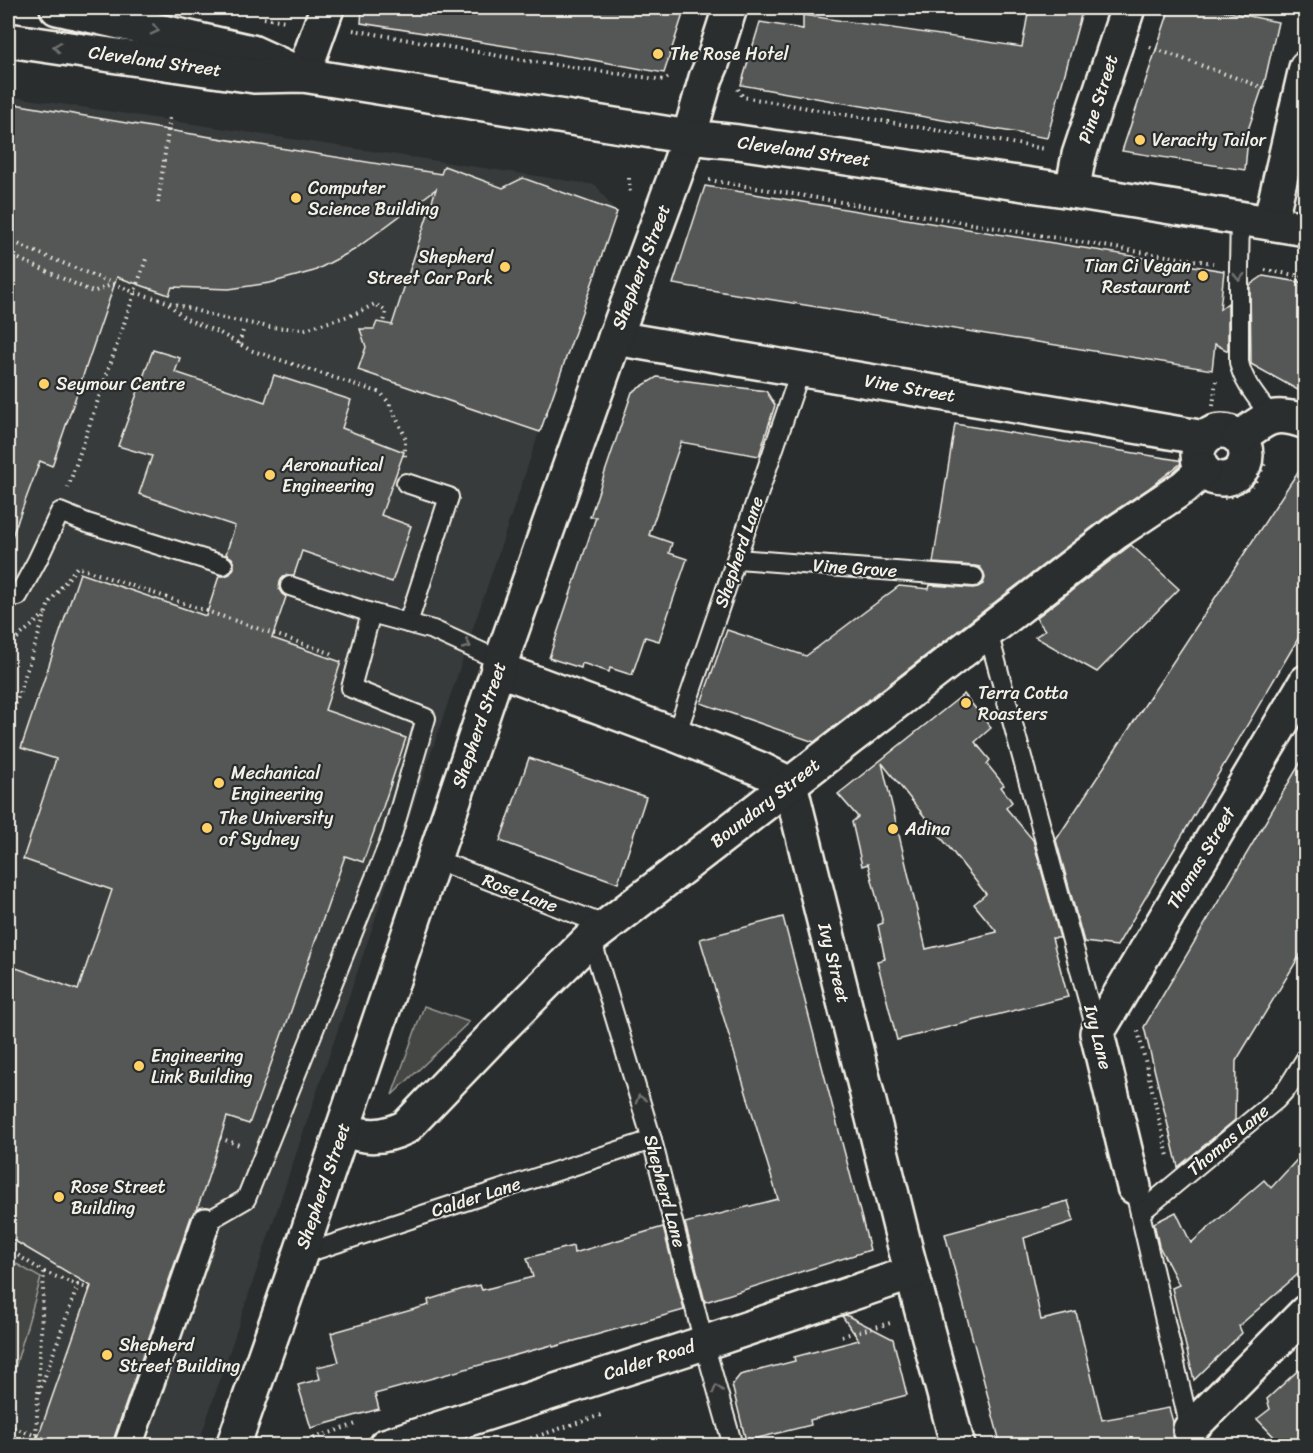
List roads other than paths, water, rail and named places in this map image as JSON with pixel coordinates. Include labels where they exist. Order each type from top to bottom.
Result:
[{"type":"street","name":"Cleveland Street","points":[[57,8],[252,52],[303,75]]},
{"type":"street","name":"Shepherd Street","points":[[233,1446],[300,1256],[499,665],[689,137],[730,8]]},
{"type":"street","name":"Pine Street","points":[[1072,191],[1079,155],[1128,8]]},
{"type":"street","points":[[303,75],[323,16]]},
{"type":"street","name":"Cleveland Street","points":[[8,40],[254,76],[303,75],[689,137],[738,142],[1072,191],[1305,228]]},
{"type":"street","points":[[1255,221],[1305,68]]},
{"type":"street","name":"Vine Street","points":[[615,338],[1205,438],[1221,431],[1239,438]]},
{"type":"street","points":[[1210,485],[1213,477],[1230,477],[1240,470],[1245,460],[1245,448],[1239,438],[1271,417],[1291,417],[1305,422]]},
{"type":"street","points":[[1205,438],[1200,444],[1198,460],[1210,485]]},
{"type":"street","name":"Boundary Street","points":[[342,1130],[362,1136],[381,1136],[405,1127],[599,932],[1115,533],[1184,487],[1210,485]]},
{"type":"street","points":[[499,665],[760,769],[790,784]]},
{"type":"street","name":"Thomas Street","points":[[1097,1033],[1300,670]]},
{"type":"street","name":"Ivy Street","points":[[790,784],[912,1273],[958,1446]]},
{"type":"street","name":"Ivy Lane","points":[[1097,1033],[1137,1200]]},
{"type":"street","points":[[128,1446],[206,1222]]},
{"type":"street","name":"Calder Road","points":[[385,1446],[912,1273]]},
{"type":"street","points":[[1192,1437],[1305,1312]]},
{"type":"lane","points":[[1255,221],[1239,267],[1239,362],[1247,384],[1271,417]]},
{"type":"lane","name":"Shepherd Lane","points":[[676,735],[801,369]]},
{"type":"lane","points":[[405,483],[449,497],[408,623]]},
{"type":"lane","points":[[8,597],[18,596],[60,512],[87,523],[223,565]]},
{"type":"lane","name":"Vine Grove","points":[[736,559],[974,577]]},
{"type":"lane","points":[[290,586],[433,630],[499,665]]},
{"type":"lane","points":[[206,1222],[246,1199],[392,835],[426,718],[351,688],[371,612]]},
{"type":"lane","name":"Ivy Lane","points":[[988,632],[1097,1033]]},
{"type":"lane","name":"Rose Lane","points":[[434,859],[599,932]]},
{"type":"lane","name":"Shepherd Lane","points":[[599,932],[704,1343],[733,1446]]},
{"type":"lane","name":"Thomas Lane","points":[[1137,1200],[1175,1185],[1276,1100],[1288,1088],[1305,1058]]},
{"type":"lane","name":"Calder Lane","points":[[300,1256],[652,1140]]},
{"type":"lane","name":"Ivy Lane","points":[[1137,1200],[1192,1437]]},
{"type":"place","name":"The Rose Hotel","points":[[658,54]]},
{"type":"place","name":"Veracity Tailor","points":[[1140,140]]},
{"type":"place","name":"Computer Science Building","points":[[296,198]]},
{"type":"place","name":"Shepherd Street Car Park","points":[[505,267]]},
{"type":"place","name":"Tian Ci Vegan Restaurant","points":[[1203,276]]},
{"type":"place","name":"Seymour Centre","points":[[44,384]]},
{"type":"place","name":"Aeronautical Engineering","points":[[270,475]]},
{"type":"place","name":"Terra Cotta Roasters","points":[[966,703]]},
{"type":"place","name":"Mechanical Engineering","points":[[219,783]]},
{"type":"place","name":"The University of Sydney","points":[[207,828]]},
{"type":"place","name":"Adina","points":[[893,829]]},
{"type":"place","name":"Engineering Link Building","points":[[139,1066]]},
{"type":"place","name":"Rose Street Building","points":[[59,1197]]},
{"type":"place","name":"Shepherd Street Building","points":[[107,1355]]}]
